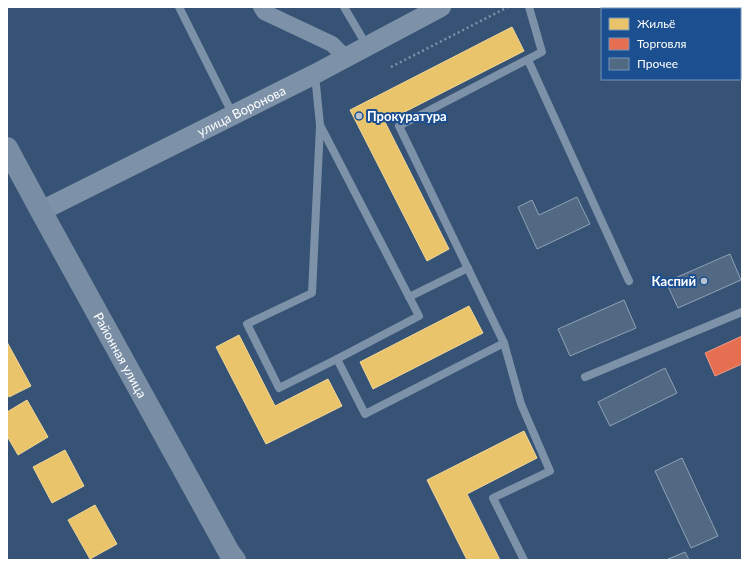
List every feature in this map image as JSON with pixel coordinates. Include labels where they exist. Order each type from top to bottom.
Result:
[{"type":"main road","name":"Районная улица","points":[[7,148],[229,552],[235,560]]},
{"type":"street","points":[[261,7],[264,12],[332,44],[346,58]]},
{"type":"street","name":"улица Воронова","points":[[41,211],[315,74],[441,7]]},
{"type":"lane","points":[[179,7],[233,115]]},
{"type":"lane","points":[[344,7],[367,46]]},
{"type":"lane","points":[[524,560],[493,498],[550,471],[521,404],[504,343],[400,126],[542,52],[528,7]]},
{"type":"lane","points":[[528,60],[629,280]]},
{"type":"lane","points":[[315,74],[320,125],[312,293],[247,324],[279,388],[419,316],[320,125]]},
{"type":"lane","points":[[409,297],[468,268]]},
{"type":"lane","points":[[585,377],[742,312]]},
{"type":"lane","points":[[337,359],[365,414],[504,343]]},
{"type":"path","points":[[391,67],[508,7]]},
{"type":"building: Жильё","points":[[512,27],[524,51],[385,122],[449,249],[427,261],[350,110]]},
{"type":"building: Жильё","points":[[469,306],[483,333],[373,389],[360,362]]},
{"type":"building: Жильё","points":[[239,335],[275,406],[328,379],[342,406],[266,444],[216,347]]},
{"type":"building: Жильё","points":[[7,342],[31,386],[9,397],[7,393]]},
{"type":"building: Жильё","points":[[27,400],[48,437],[18,455],[7,436],[7,412]]},
{"type":"building: Жильё","points":[[524,431],[537,458],[467,494],[500,560],[467,560],[427,480]]},
{"type":"building: Жильё","points":[[65,450],[84,486],[52,503],[33,467]]},
{"type":"building: Жильё","points":[[95,505],[117,544],[90,559],[68,520]]},
{"type":"building: Торговля","points":[[742,336],[742,364],[715,376],[705,353]]},
{"type":"building: Прочее","points":[[577,197],[590,224],[537,249],[518,207],[532,200],[539,215]]},
{"type":"building: Прочее","name":"Каспий","points":[[730,254],[741,280],[678,308],[666,282]]},
{"type":"building: Прочее","points":[[624,300],[636,328],[570,356],[558,329]]},
{"type":"building: Прочее","points":[[665,368],[677,393],[610,426],[598,402]]},
{"type":"building: Прочее","points":[[682,458],[718,536],[691,548],[655,471]]},
{"type":"building: Прочее","points":[[685,552],[689,560],[666,560]]},
{"type":"place","name":"Прокуратура","points":[[359,116]]},
{"type":"place","name":"Каспий","points":[[704,281]]}]
